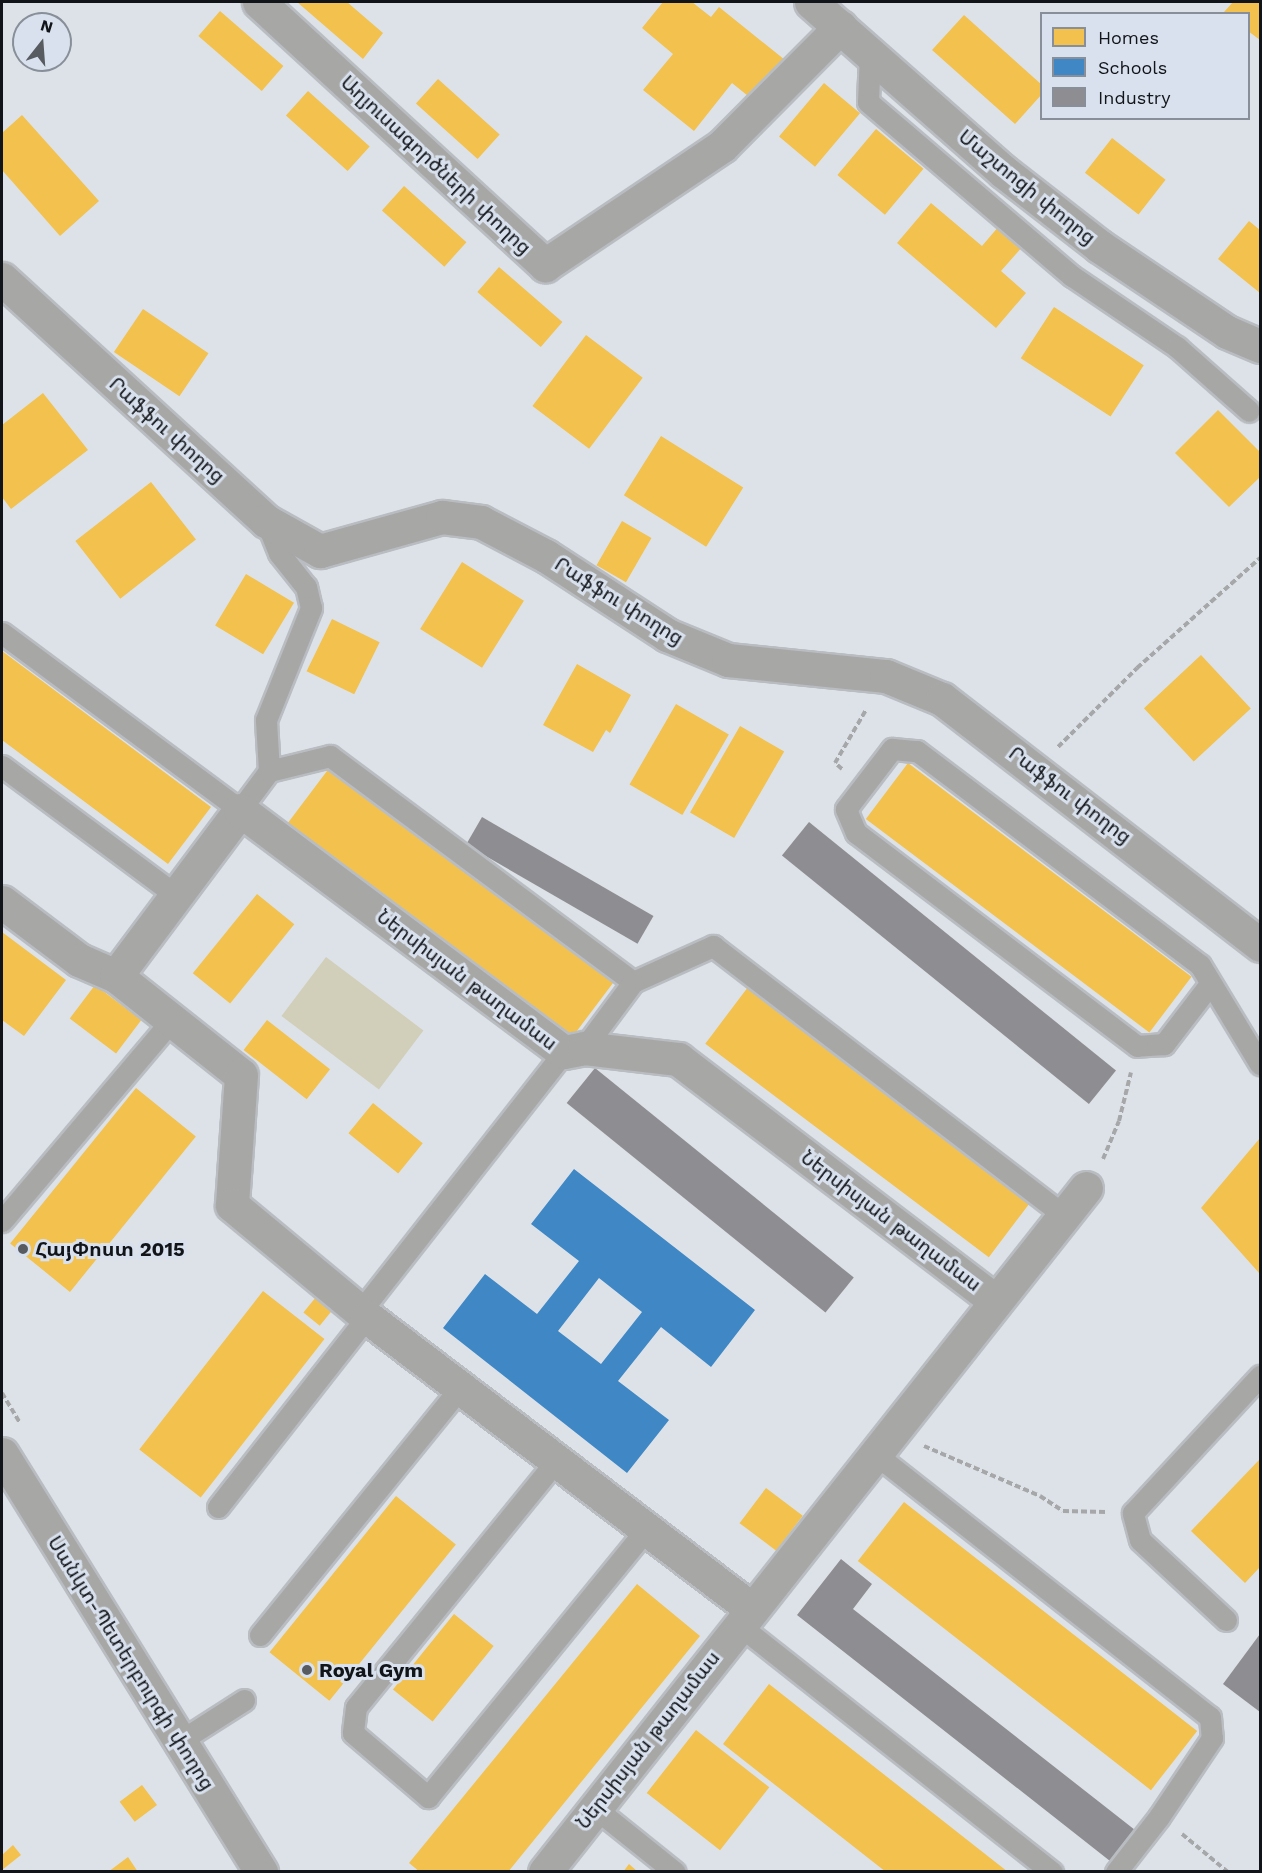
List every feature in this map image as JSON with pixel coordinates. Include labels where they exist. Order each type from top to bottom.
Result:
[{"type":"street","name":"Աղյուսագործների փողոց","points":[[259,2],[544,265],[722,146],[840,27]]},
{"type":"street","name":"Մաշտոցի փողոց","points":[[812,2],[1004,172],[1099,246],[1227,332],[1260,346]]},
{"type":"street","name":"Րաֆֆու փողոց","points":[[2,279],[266,521],[320,551],[442,517],[481,522],[546,556],[667,635],[728,660],[886,676],[942,699],[1036,768],[1260,945]]},
{"type":"street","points":[[116,976],[240,810]]},
{"type":"street","name":"Ներսիսյան թաղամաս","points":[[240,810],[574,1050],[678,1059],[994,1300]]},
{"type":"street","points":[[2,902],[79,960],[116,976],[241,1075],[232,1204],[363,1315],[646,1530],[745,1617]]},
{"type":"street","name":"Ներսիսյան թաղամաս","points":[[545,1872],[994,1300],[1086,1188]]},
{"type":"street","name":"Սանկտ-Պետերբուրգի փողոց","points":[[2,1454],[261,1872]]},
{"type":"lane","points":[[870,54],[868,102],[1072,276],[1177,347],[1249,411]]},
{"type":"lane","points":[[266,521],[279,553],[306,587],[311,608],[266,720],[269,771]]},
{"type":"lane","points":[[2,633],[240,810],[269,771],[330,756],[633,982]]},
{"type":"lane","points":[[1210,984],[1164,1044],[1137,1046],[856,833],[846,809],[892,749],[917,751],[1200,965],[1260,1064]]},
{"type":"lane","points":[[2,766],[177,896]]},
{"type":"lane","points":[[218,1507],[363,1315],[574,1050],[633,982],[713,946],[1064,1215]]},
{"type":"lane","points":[[2,1221],[172,1020]]},
{"type":"lane","points":[[1226,1620],[1140,1540],[1133,1513],[1260,1376]]},
{"type":"lane","points":[[260,1635],[460,1388]]},
{"type":"lane","points":[[883,1442],[1209,1717],[1212,1738],[1160,1817],[1116,1872]]},
{"type":"lane","points":[[556,1461],[356,1707],[353,1732],[428,1797],[646,1530]]},
{"type":"lane","points":[[745,1617],[1052,1872]]},
{"type":"lane","points":[[180,1741],[244,1700]]},
{"type":"lane","points":[[595,1808],[675,1872]]},
{"type":"path","points":[[1036,768],[1137,668],[1260,558]]},
{"type":"path","points":[[835,763],[869,704]]},
{"type":"path","points":[[1103,1159],[1119,1121],[1137,1046]]},
{"type":"path","points":[[883,1442],[1040,1496],[1063,1511],[1133,1513]]},
{"type":"path","points":[[1185,1837],[1228,1872]]},
{"type":"shaded area","points":[[326,957],[423,1030],[379,1090],[281,1016]]},
{"type":"building: Homes","points":[[297,2],[347,2],[383,33],[363,59]]},
{"type":"building: Homes","points":[[663,2],[692,2],[711,17],[719,7],[785,60],[753,100],[732,83],[694,131],[643,90],[673,54],[642,28]]},
{"type":"building: Homes","points":[[1233,2],[1260,2],[1260,40],[1250,32],[1250,12],[1224,12]]},
{"type":"building: Homes","points":[[220,11],[283,66],[262,91],[198,36]]},
{"type":"building: Homes","points":[[964,15],[1040,83],[1040,96],[1015,124],[932,50]]},
{"type":"building: Homes","points":[[438,79],[500,135],[478,159],[416,104]]},
{"type":"building: Homes","points":[[824,83],[860,113],[815,167],[779,137]]},
{"type":"building: Homes","points":[[308,91],[370,147],[348,171],[286,116]]},
{"type":"building: Homes","points":[[22,115],[99,201],[60,236],[2,170],[2,133]]},
{"type":"building: Homes","points":[[876,129],[923,169],[885,215],[837,175]]},
{"type":"building: Homes","points":[[1112,138],[1166,180],[1138,215],[1085,173]]},
{"type":"building: Homes","points":[[404,186],[466,242],[444,267],[382,211]]},
{"type":"building: Homes","points":[[931,203],[982,246],[999,226],[1023,246],[1001,271],[1026,293],[996,328],[897,243]]},
{"type":"building: Homes","points":[[1249,221],[1260,230],[1260,293],[1218,259]]},
{"type":"building: Homes","points":[[499,267],[562,322],[541,347],[477,292]]},
{"type":"building: Homes","points":[[1054,307],[1144,365],[1111,416],[1021,358]]},
{"type":"building: Homes","points":[[143,309],[208,353],[179,396],[114,352]]},
{"type":"building: Homes","points":[[586,335],[643,378],[589,449],[532,406]]},
{"type":"building: Homes","points":[[43,393],[88,450],[11,509],[2,497],[2,425]]},
{"type":"building: Homes","points":[[1218,410],[1260,452],[1260,477],[1229,507],[1175,453]]},
{"type":"building: Homes","points":[[661,436],[743,487],[706,547],[624,495]]},
{"type":"building: Homes","points":[[151,482],[196,540],[120,599],[75,541]]},
{"type":"building: Homes","points":[[622,521],[651,538],[626,582],[596,565]]},
{"type":"building: Homes","points":[[462,562],[524,601],[482,668],[420,629]]},
{"type":"building: Homes","points":[[246,574],[294,603],[263,654],[215,625]]},
{"type":"building: Homes","points":[[332,619],[380,642],[354,694],[307,671]]},
{"type":"building: Homes","points":[[2,651],[211,807],[168,864],[2,740]]},
{"type":"building: Homes","points":[[1201,655],[1251,708],[1194,762],[1144,708]]},
{"type":"building: Homes","points":[[577,664],[631,695],[610,733],[606,730],[593,752],[543,725]]},
{"type":"building: Homes","points":[[676,704],[729,734],[682,815],[630,785]]},
{"type":"building: Homes","points":[[740,726],[784,752],[734,838],[690,813]]},
{"type":"building: Homes","points":[[908,763],[1192,977],[1149,1033],[866,819]]},
{"type":"building: Homes","points":[[330,767],[614,981],[572,1038],[287,824]]},
{"type":"building: Homes","points":[[257,894],[294,924],[230,1003],[193,973]]},
{"type":"building: Homes","points":[[2,932],[66,980],[24,1036],[2,1020]]},
{"type":"building: Homes","points":[[95,985],[141,1020],[116,1053],[70,1019]]},
{"type":"building: Homes","points":[[748,987],[1032,1201],[989,1257],[705,1044]]},
{"type":"building: Homes","points":[[267,1020],[330,1069],[307,1099],[244,1050]]},
{"type":"building: Homes","points":[[136,1088],[196,1136],[70,1292],[10,1243]]},
{"type":"building: Homes","points":[[373,1103],[423,1143],[398,1174],[348,1133]]},
{"type":"building: Homes","points":[[1260,1138],[1260,1274],[1201,1208]]},
{"type":"building: Homes","points":[[263,1291],[324,1339],[201,1497],[139,1449]]},
{"type":"building: Homes","points":[[316,1297],[332,1310],[320,1326],[303,1313]]},
{"type":"building: Homes","points":[[1260,1459],[1260,1567],[1245,1583],[1191,1531]]},
{"type":"building: Homes","points":[[766,1488],[803,1516],[776,1551],[740,1523]]},
{"type":"building: Homes","points":[[396,1496],[456,1544],[329,1701],[270,1652]]},
{"type":"building: Homes","points":[[904,1502],[1197,1731],[1151,1790],[858,1561]]},
{"type":"building: Homes","points":[[637,1584],[700,1636],[508,1872],[420,1872],[409,1863]]},
{"type":"building: Homes","points":[[454,1614],[494,1646],[433,1721],[393,1689]]},
{"type":"building: Homes","points":[[769,1684],[1008,1872],[886,1872],[723,1744]]},
{"type":"building: Homes","points":[[696,1730],[769,1787],[720,1850],[647,1793]]},
{"type":"building: Homes","points":[[142,1785],[157,1805],[135,1822],[120,1802]]},
{"type":"building: Homes","points":[[13,1845],[21,1855],[2,1870],[2,1855]]},
{"type":"building: Homes","points":[[128,1857],[138,1872],[108,1872]]},
{"type":"building: Homes","points":[[629,1864],[638,1872],[623,1872]]},
{"type":"building: Schools","points":[[574,1169],[755,1310],[711,1367],[661,1327],[618,1381],[669,1420],[627,1473],[443,1328],[485,1274],[537,1314],[579,1261],[531,1224]],"holes":[[[599,1278],[642,1312],[601,1364],[558,1331]]]},
{"type":"building: Industry","points":[[482,817],[653,916],[637,944],[466,845]]},
{"type":"building: Industry","points":[[809,822],[1116,1071],[1089,1104],[782,855]]},
{"type":"building: Industry","points":[[595,1068],[854,1278],[825,1313],[567,1103]]},
{"type":"building: Industry","points":[[841,1559],[872,1584],[853,1609],[1135,1830],[1110,1861],[797,1615]]},
{"type":"building: Industry","points":[[1260,1634],[1260,1712],[1223,1684]]},
{"type":"place","name":"ՀայՓոստ 2015","points":[[23,1249]]},
{"type":"place","name":"Royal Gym","points":[[307,1670]]}]
